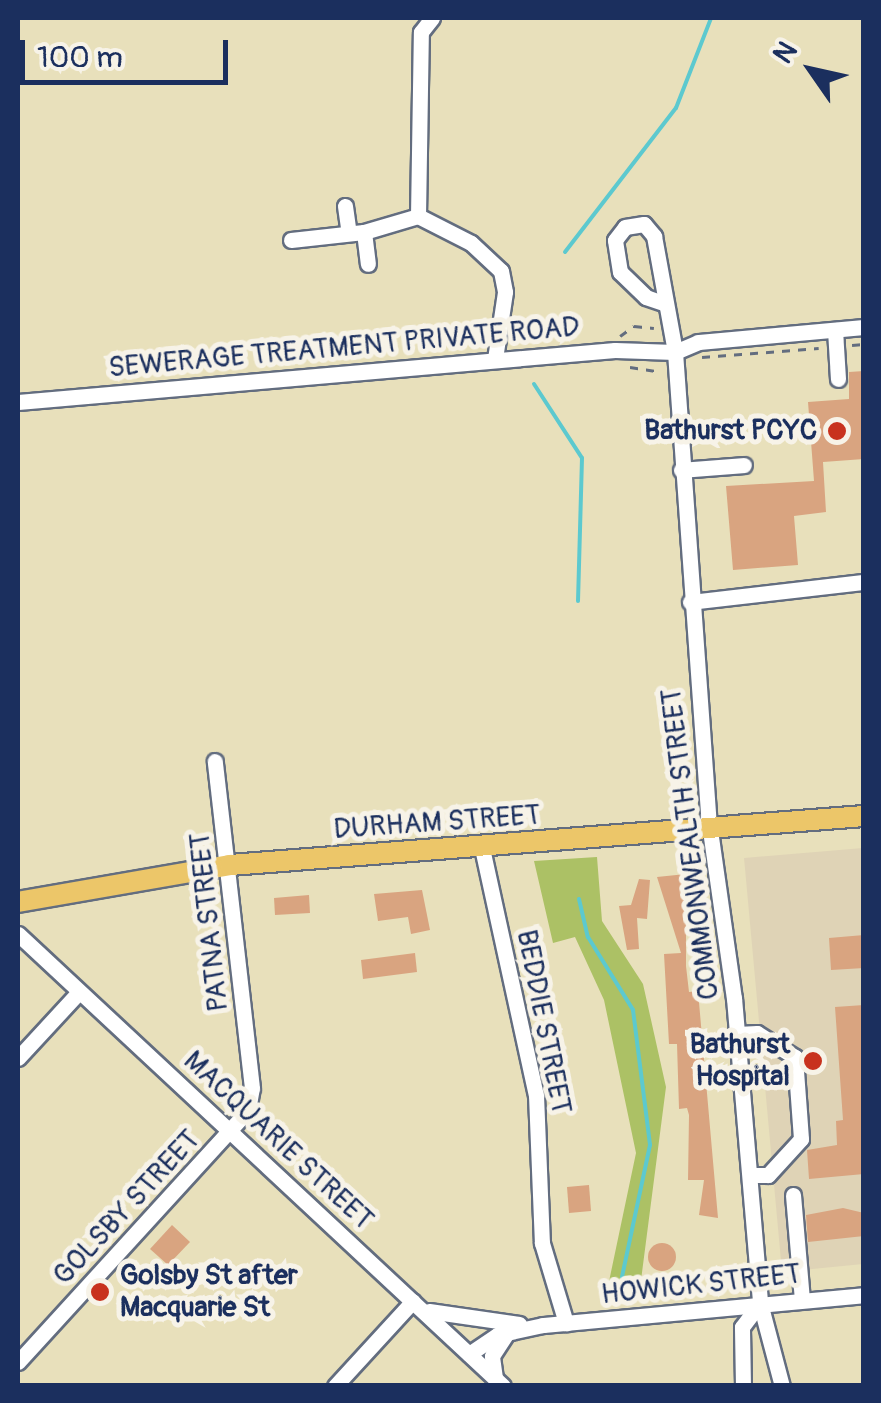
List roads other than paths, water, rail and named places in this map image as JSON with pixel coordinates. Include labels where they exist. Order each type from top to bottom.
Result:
[{"type":"main road","name":"DURHAM STREET","points":[[18,902],[230,865],[864,816]]},
{"type":"street","points":[[418,216],[421,32],[432,18]]},
{"type":"street","points":[[345,206],[368,264]]},
{"type":"street","points":[[291,240],[356,232],[418,216],[471,242],[500,271],[505,292],[495,359]]},
{"type":"street","name":"COMMONWEALTH STREET","points":[[664,303],[646,297],[620,272],[616,240],[625,227],[644,224],[654,236],[673,361],[690,602],[712,829],[738,1034],[760,1303],[742,1327],[742,1386]]},
{"type":"street","name":"SEWERAGE TREATMENT PRIVATE ROAD","points":[[18,402],[615,350],[673,361],[698,342],[835,338],[864,327]]},
{"type":"street","points":[[835,338],[838,379]]},
{"type":"street","points":[[681,470],[744,465]]},
{"type":"street","points":[[690,602],[864,582]]},
{"type":"street","name":"PATNA STREET","points":[[214,761],[230,865],[252,1088],[248,1110],[232,1132]]},
{"type":"street","name":"BEDDIE STREET","points":[[482,848],[536,1095],[542,1243],[566,1323]]},
{"type":"street","name":"MACQUARIE STREET","points":[[18,934],[499,1382]]},
{"type":"street","points":[[18,1058],[80,992]]},
{"type":"street","points":[[738,1034],[756,1033],[795,1057],[802,1139],[768,1175],[750,1176]]},
{"type":"street","name":"GOLSBY STREET","points":[[18,1362],[232,1132]]},
{"type":"street","points":[[793,1195],[802,1300]]},
{"type":"street","name":"HOWICK STREET","points":[[464,1348],[508,1333],[566,1323],[864,1295]]},
{"type":"street","points":[[760,1303],[769,1352],[782,1386]]},
{"type":"street","points":[[335,1386],[416,1304]]},
{"type":"street","name":"HOWICK STREET","points":[[416,1304],[487,1322],[544,1326]]},
{"type":"street","points":[[464,1348],[487,1322]]},
{"type":"street","points":[[499,1382],[492,1356],[508,1333]]},
{"type":"street","points":[[740,1359],[769,1352]]},
{"type":"waterway","points":[[565,252],[676,108],[711,18]]},
{"type":"waterway","points":[[534,384],[582,458],[578,601]]},
{"type":"waterway","points":[[579,899],[588,937],[633,1010],[650,1145],[622,1277]]},
{"type":"place","name":"Bathurst PCYC","points":[[837,431]]},
{"type":"place","name":"Bathurst Hospital","points":[[813,1061]]},
{"type":"place","name":"Golsby St after Macquarie St","points":[[100,1292]]}]
